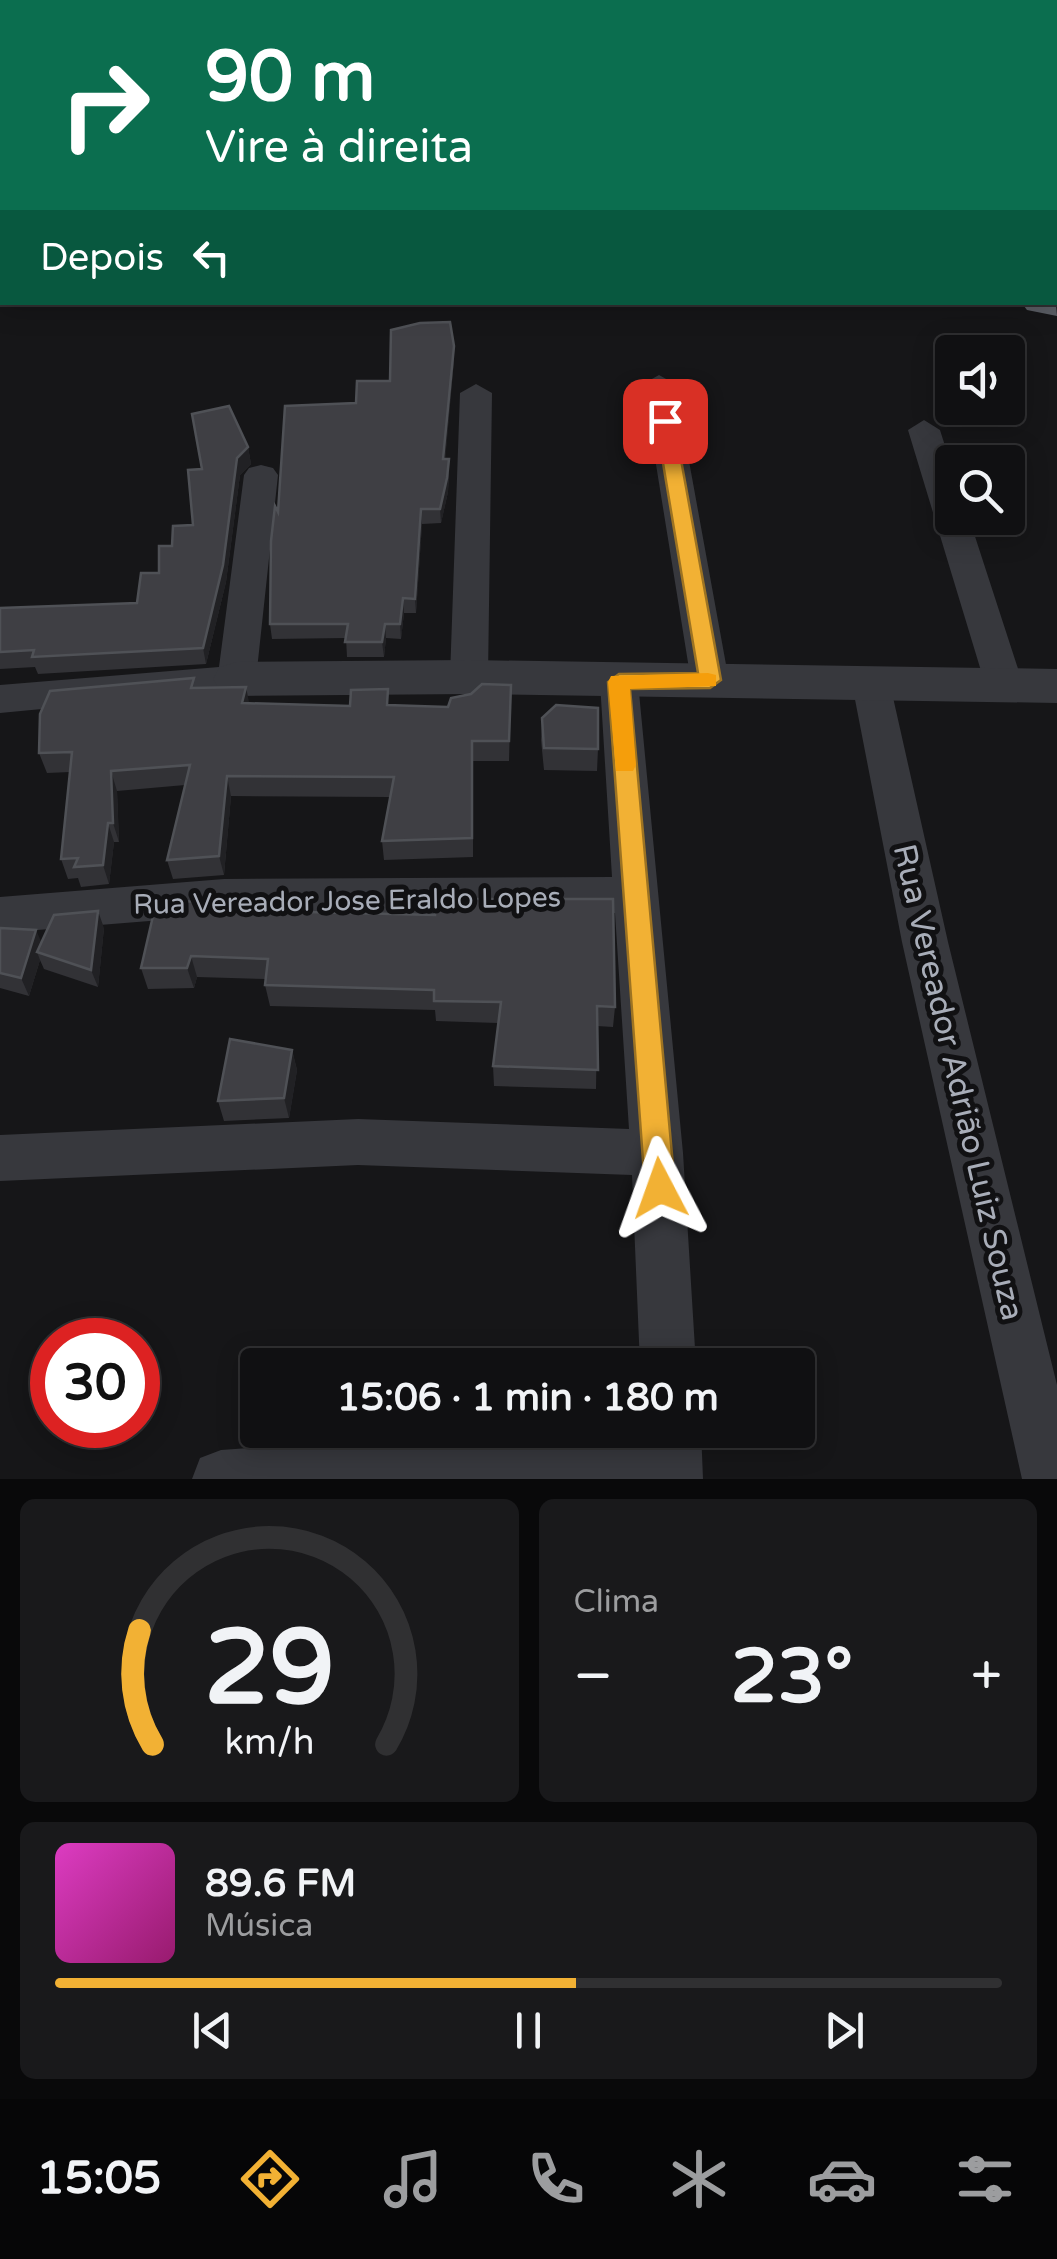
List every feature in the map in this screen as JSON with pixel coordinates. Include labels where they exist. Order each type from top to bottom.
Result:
[{"type":"street","points":[[659,384],[710,680]]},
{"type":"street","points":[[469,676],[476,393]]},
{"type":"street","points":[[924,430],[1004,684]]},
{"type":"street","points":[[237,678],[260,474]]},
{"type":"street","points":[[0,699],[237,678],[469,676],[619,682],[1057,686]]},
{"type":"street","points":[[619,682],[658,1153],[667,1348]]},
{"type":"street","name":"Rua Vereador Adrião Luiz Souza","points":[[870,684],[925,942],[1051,1479]]},
{"type":"street","name":"Rua Vereador Jose Eraldo Lopes","points":[[0,915],[224,897],[635,895]]},
{"type":"street","points":[[0,1158],[184,1146],[358,1142],[658,1153]]},
{"type":"street","points":[[220,1479],[673,1462]]},
{"type":"building","points":[[450,322],[454,346],[443,459],[449,459],[447,478],[440,509],[421,509],[415,599],[403,598],[400,624],[385,624],[382,642],[345,642],[348,624],[270,624],[271,541],[275,506],[278,512],[285,406],[356,403],[357,381],[390,381],[391,330],[420,323]]},
{"type":"building","points":[[229,406],[248,447],[237,458],[223,565],[203,648],[32,657],[34,650],[0,652],[0,608],[137,603],[141,573],[159,573],[159,546],[172,546],[173,526],[193,525],[188,470],[202,469],[192,414]]},
{"type":"building","points":[[194,678],[191,688],[246,687],[242,703],[350,706],[351,690],[388,689],[387,705],[448,707],[451,698],[471,694],[482,684],[511,685],[509,741],[472,741],[472,838],[382,841],[394,777],[227,776],[219,856],[167,860],[190,765],[111,771],[113,823],[108,823],[103,865],[74,867],[78,858],[61,859],[72,752],[39,753],[40,714],[50,691]]},
{"type":"building","points":[[556,705],[598,708],[598,749],[544,748],[542,718]]},
{"type":"building","points":[[265,898],[264,911],[435,915],[435,899],[613,899],[615,1007],[597,1006],[598,1070],[493,1066],[501,1002],[434,1001],[434,990],[265,985],[268,959],[191,956],[187,968],[141,968],[156,903]]},
{"type":"building","points":[[98,911],[91,970],[37,952],[54,915]]},
{"type":"building","points":[[0,928],[36,930],[21,978],[0,973]]},
{"type":"building","points":[[230,1039],[292,1050],[284,1098],[218,1101]]},
{"type":"slow traffic","points":[[625,765],[619,682],[708,681]]},
{"type":"route","points":[[660,1188],[619,682],[710,680],[665,421]]}]
